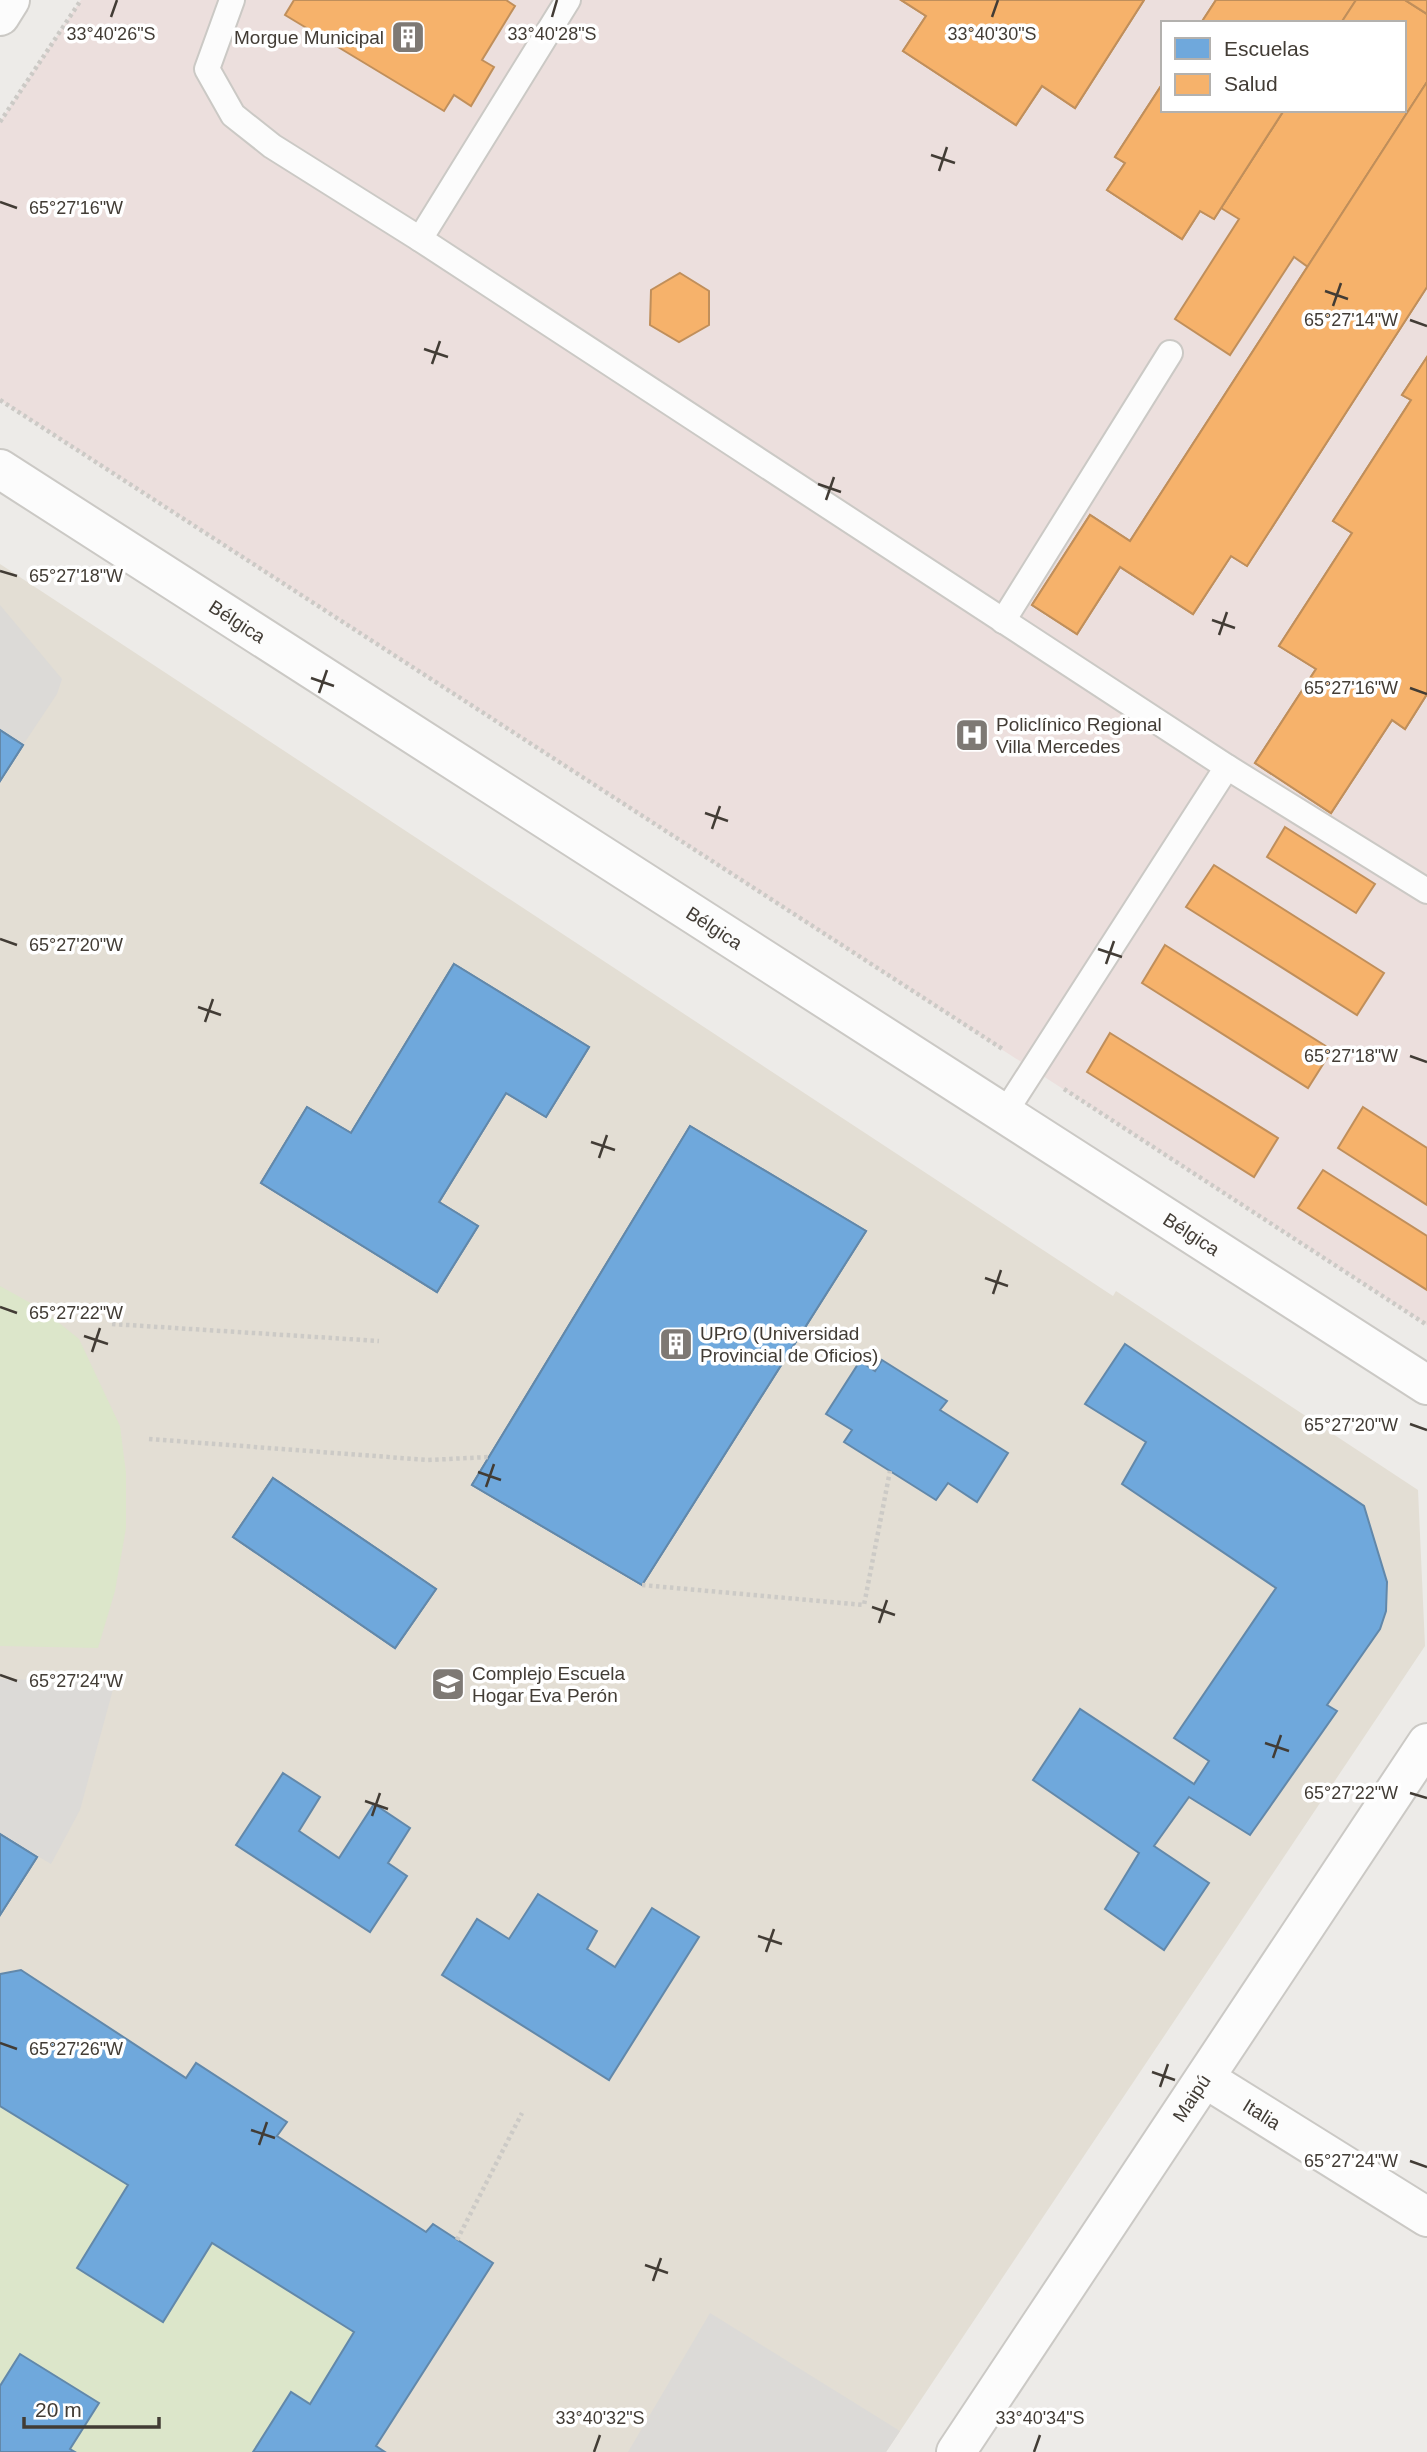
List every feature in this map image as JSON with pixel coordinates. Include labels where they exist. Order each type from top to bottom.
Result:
[{"type":"street","points":[[0,16],[10,0]]},
{"type":"street","name":"Bélgica","points":[[0,469],[1427,1385]]},
{"type":"street","name":"Maipú","points":[[956,2452],[1427,1743]]},
{"type":"street","name":"Italia","points":[[1206,2078],[1427,2217]]},
{"type":"lane","points":[[232,0],[207,69],[233,115],[272,145],[1227,767],[1427,891]]},
{"type":"lane","points":[[420,239],[568,0]]},
{"type":"lane","points":[[1003,621],[1170,353]]},
{"type":"lane","points":[[1004,1115],[1227,767]]},
{"type":"path","points":[[0,122],[81,0]]},
{"type":"path","points":[[0,400],[1427,1325]]},
{"type":"path","points":[[112,1324],[379,1341]]},
{"type":"path","points":[[149,1439],[428,1460],[489,1457]]},
{"type":"path","points":[[642,1585],[864,1605],[890,1471]]},
{"type":"path","points":[[457,2240],[522,2113]]},
{"type":"shaded area","name":"Policlínico Regional Villa Mercedes","points":[[81,0],[1427,0],[1427,1325],[0,400],[0,122]]},
{"type":"shaded area","name":"Complejo Escuela Hogar Eva Perón","points":[[0,564],[1113,1296],[1116,1291],[1418,1490],[1425,1646],[886,2452],[0,2452]]},
{"type":"shaded area","points":[[0,605],[62,679],[57,694],[23,745],[0,730]]},
{"type":"shaded area","points":[[0,1679],[115,1682],[80,1810],[51,1864],[0,1834]]},
{"type":"shaded area","points":[[710,2313],[900,2431],[886,2452],[628,2452]]},
{"type":"green space","points":[[0,1286],[43,1310],[79,1339],[120,1426],[126,1473],[126,1528],[115,1591],[98,1648],[0,1646]]},
{"type":"green space","points":[[0,2106],[128,2185],[77,2268],[212,2243],[354,2332],[310,2404],[291,2392],[253,2452],[75,2452],[70,2449],[99,2403],[0,2386]]},
{"type":"building: Escuelas","points":[[0,730],[23,745],[0,781]]},
{"type":"building: Escuelas","points":[[0,730],[23,745],[0,781]]},
{"type":"building: Escuelas","points":[[454,964],[589,1047],[546,1117],[506,1093],[439,1202],[478,1226],[437,1292],[261,1183],[307,1107],[351,1133]]},
{"type":"building: Escuelas","points":[[454,964],[589,1047],[546,1117],[506,1093],[439,1202],[478,1226],[437,1292],[261,1183],[307,1107],[351,1133]]},
{"type":"building: Escuelas","name":"UPrO (Universidad Provincial de Oficios)","points":[[690,1126],[866,1231],[642,1585],[472,1485]]},
{"type":"building: Escuelas","name":"UPrO (Universidad Provincial de Oficios)","points":[[690,1126],[866,1231],[642,1585],[472,1485]]},
{"type":"building: Escuelas","points":[[1125,1344],[1364,1506],[1387,1582],[1386,1611],[1380,1629],[1327,1705],[1337,1711],[1250,1835],[1189,1797],[1154,1846],[1209,1883],[1164,1950],[1105,1909],[1139,1853],[1033,1780],[1080,1709],[1194,1784],[1209,1761],[1174,1738],[1276,1588],[1122,1484],[1146,1442],[1085,1404]]},
{"type":"building: Escuelas","points":[[882,1360],[947,1401],[940,1410],[1008,1453],[977,1502],[948,1483],[936,1500],[844,1442],[852,1430],[826,1414],[860,1361],[875,1371]]},
{"type":"building: Escuelas","points":[[273,1478],[436,1589],[395,1648],[233,1537]]},
{"type":"building: Escuelas","points":[[273,1478],[436,1589],[395,1648],[233,1537]]},
{"type":"building: Escuelas","points":[[283,1773],[320,1797],[299,1831],[339,1858],[374,1804],[410,1828],[388,1863],[407,1876],[370,1932],[236,1845]]},
{"type":"building: Escuelas","points":[[0,1834],[37,1857],[0,1915]]},
{"type":"building: Escuelas","points":[[0,1834],[37,1857],[0,1915]]},
{"type":"building: Escuelas","points":[[538,1894],[597,1931],[587,1949],[615,1967],[652,1908],[699,1937],[609,2080],[442,1975],[477,1919],[509,1939]]},
{"type":"building: Escuelas","points":[[21,1970],[186,2078],[196,2063],[287,2122],[277,2136],[426,2232],[433,2224],[493,2263],[376,2446],[385,2452],[253,2452],[291,2392],[310,2404],[354,2332],[212,2243],[163,2322],[77,2268],[128,2185],[0,2106],[0,1974]]},
{"type":"building: Escuelas","points":[[20,2354],[99,2403],[70,2449],[75,2452],[0,2452],[0,2386]]},
{"type":"building: Salud","name":"Morgue Municipal","points":[[294,0],[506,0],[515,6],[482,60],[494,67],[471,106],[454,95],[444,111],[285,15]]},
{"type":"building: Salud","points":[[901,0],[1007,0],[1016,6],[1020,0],[1144,0],[1075,108],[1042,86],[1016,125],[903,51],[926,16]]},
{"type":"building: Salud","points":[[901,0],[1144,0],[1075,108],[1042,86],[1016,125],[903,51],[926,16]]},
{"type":"building: Salud","points":[[1216,0],[1356,0],[1342,21],[1202,21]]},
{"type":"building: Salud","points":[[1216,0],[1356,0],[1342,21],[1202,21]]},
{"type":"building: Salud","points":[[1356,0],[1405,0],[1427,14],[1427,82],[1308,267],[1294,257],[1230,355],[1175,319],[1239,219],[1221,208],[1283,112],[1406,112],[1406,21],[1342,21]]},
{"type":"building: Salud","points":[[1405,0],[1427,0],[1427,14]]},
{"type":"building: Salud","points":[[1405,0],[1427,0],[1427,14]]},
{"type":"building: Salud","points":[[1427,82],[1427,287],[1247,566],[1231,556],[1193,614],[1120,567],[1077,634],[1032,605],[1090,515],[1130,541]]},
{"type":"building: Salud","points":[[1427,82],[1427,287],[1247,566],[1231,556],[1193,614],[1120,567],[1077,634],[1032,605],[1090,515],[1130,541]]},
{"type":"building: Salud","points":[[1161,86],[1161,112],[1283,112],[1214,219],[1200,211],[1182,239],[1107,190],[1125,163],[1115,157]]},
{"type":"building: Salud","points":[[1161,86],[1161,112],[1283,112],[1214,219],[1200,211],[1182,239],[1107,190],[1125,163],[1115,157]]},
{"type":"building: Salud","points":[[680,273],[709,291],[709,325],[679,342],[650,325],[651,290]]},
{"type":"building: Salud","points":[[1427,357],[1427,694],[1405,729],[1392,720],[1331,813],[1255,763],[1316,669],[1279,646],[1352,533],[1333,521],[1411,400],[1402,395]]},
{"type":"building: Salud","points":[[1427,357],[1427,694],[1405,729],[1392,720],[1331,813],[1255,763],[1316,669],[1279,646],[1352,533],[1333,521],[1411,400],[1402,395]]},
{"type":"building: Salud","points":[[1285,827],[1375,884],[1356,913],[1267,857]]},
{"type":"building: Salud","points":[[1214,865],[1384,973],[1357,1015],[1186,907]]},
{"type":"building: Salud","points":[[1165,945],[1332,1050],[1308,1088],[1142,983]]},
{"type":"building: Salud","points":[[1110,1033],[1278,1138],[1254,1177],[1087,1072]]},
{"type":"building: Salud","points":[[1363,1107],[1427,1148],[1427,1205],[1338,1148]]},
{"type":"building: Salud","points":[[1323,1170],[1427,1236],[1427,1290],[1298,1208]]},
{"type":"place","name":"Morgue Municipal","points":[[408,37]]},
{"type":"place","name":"Policlínico Regional Villa Mercedes","points":[[972,735]]},
{"type":"place","name":"UPrO (Universidad Provincial de Oficios)","points":[[676,1344]]},
{"type":"place","name":"Complejo Escuela Hogar Eva Perón","points":[[448,1684]]}]
